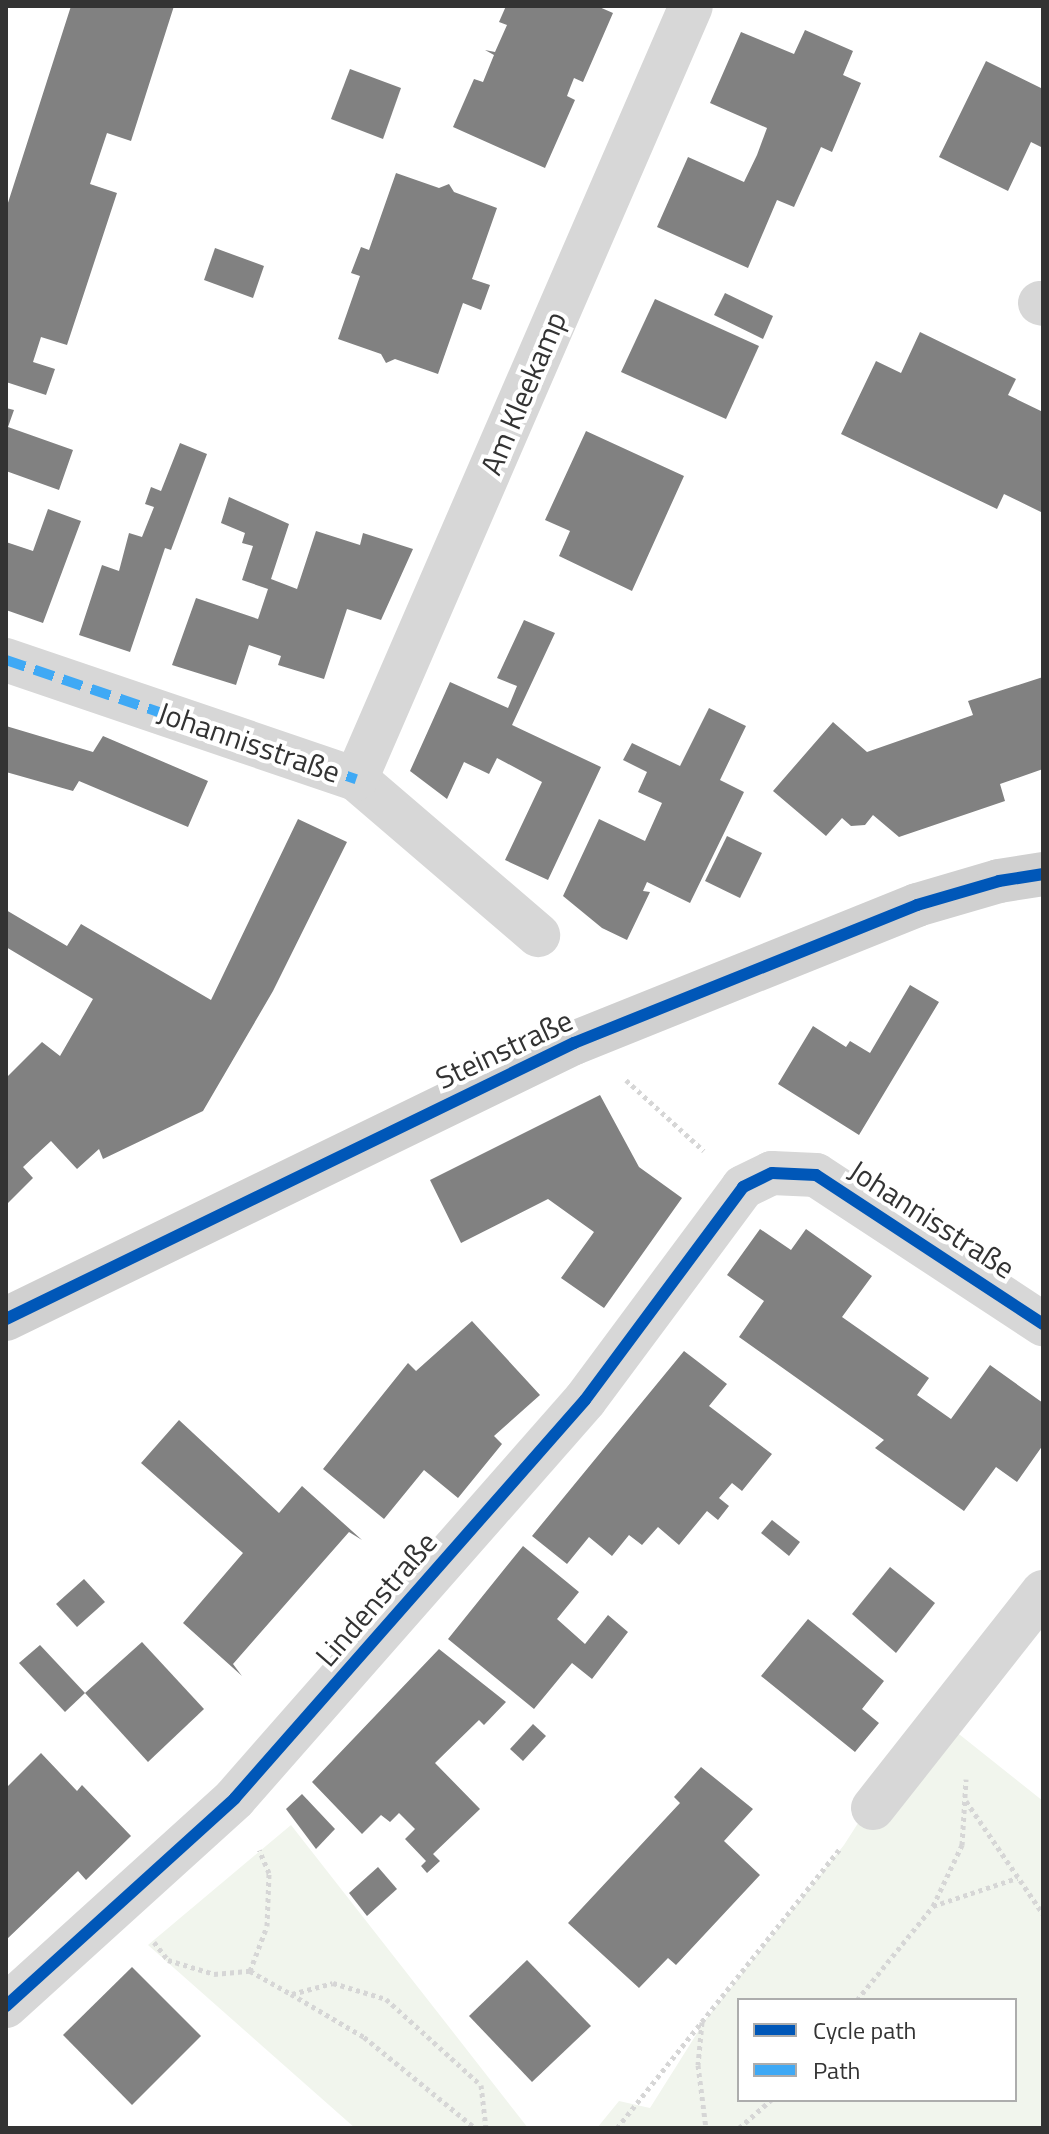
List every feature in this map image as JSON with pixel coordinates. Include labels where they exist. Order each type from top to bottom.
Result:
[{"type":"main road","name":"Steinstraße","points":[[6,1319],[602,1032],[917,905],[999,881],[1043,874]]},
{"type":"street","name":"Am Kleekamp","points":[[356,779],[691,6]]},
{"type":"street","name":"Johannisstraße","points":[[6,660],[356,779],[538,935]]},
{"type":"street","name":"Johannisstraße","points":[[743,1187],[772,1173],[816,1175],[1043,1324]]},
{"type":"street","name":"Lindenstraße","points":[[6,2006],[235,1798],[585,1400],[743,1187]]},
{"type":"street","points":[[873,1808],[965,1696],[1043,1592]]},
{"type":"path","points":[[619,1073],[743,1187]]},
{"type":"path","points":[[859,1998],[933,1906],[962,1845],[966,1800],[965,1696]]},
{"type":"path","points":[[235,1798],[269,1873],[267,1926],[250,1971]]},
{"type":"path","points":[[966,1800],[1043,1914]]},
{"type":"path","points":[[617,2128],[873,1808]]},
{"type":"path","points":[[933,1906],[1017,1878]]},
{"type":"path","points":[[122,1902],[168,1960],[214,1974],[250,1971],[364,2037],[475,2128]]},
{"type":"path","points":[[291,1994],[333,1983],[386,1999],[481,2085],[486,2128]]},
{"type":"path","points":[[702,2020],[698,2065],[706,2128]]},
{"type":"path","points":[[739,2128],[769,2102]]},
{"type":"shaded area","points":[[930,1711],[1043,1801],[1043,2128],[597,2128],[619,2101],[650,2108],[706,2019],[844,1845]]},
{"type":"shaded area","points":[[291,1825],[528,2128],[355,2128],[148,1945]]},
{"type":"building","points":[[71,6],[174,6],[131,141],[107,133],[90,184],[117,193],[67,345],[41,337],[33,362],[55,369],[46,395],[6,382],[6,209]]},
{"type":"building","points":[[506,6],[597,6],[613,13],[583,82],[574,78],[567,96],[575,100],[545,168],[453,127],[474,79],[483,82],[494,55],[485,50],[495,52],[507,25],[499,22]]},
{"type":"building","points":[[805,30],[853,51],[843,75],[861,83],[832,152],[821,147],[794,207],[777,200],[748,268],[657,227],[688,157],[744,182],[757,155],[767,128],[710,103],[741,32],[794,54]]},
{"type":"building","points":[[986,61],[1043,89],[1043,148],[1031,142],[1008,191],[939,157]]},
{"type":"building","points":[[350,69],[401,88],[383,139],[331,119]]},
{"type":"building","points":[[396,173],[439,188],[449,184],[454,192],[497,208],[472,279],[490,285],[481,310],[463,303],[438,374],[395,359],[386,363],[381,354],[338,339],[360,276],[351,273],[361,247],[369,250]]},
{"type":"building","points":[[215,248],[264,266],[253,298],[204,280]]},
{"type":"building","points":[[725,293],[773,316],[763,339],[714,315]]},
{"type":"building","points":[[655,299],[759,346],[726,419],[621,372]]},
{"type":"building","points":[[920,332],[1016,379],[1008,395],[1043,412],[1043,513],[1004,494],[997,509],[841,434],[876,361],[901,373]]},
{"type":"building","points":[[6,408],[14,410],[8,427],[73,450],[59,490],[6,471]]},
{"type":"building","points":[[586,431],[684,476],[632,591],[559,556],[570,531],[545,520]]},
{"type":"building","points":[[180,443],[207,454],[171,550],[165,548],[130,652],[79,635],[102,565],[119,571],[129,533],[142,537],[154,507],[145,504],[151,487],[161,491]]},
{"type":"building","points":[[229,497],[289,524],[271,579],[297,589],[316,531],[360,545],[363,533],[413,549],[381,620],[347,609],[324,679],[278,665],[281,656],[249,645],[236,685],[172,665],[196,598],[258,619],[268,589],[242,580],[253,546],[242,543],[245,533],[221,523]]},
{"type":"building","points":[[48,509],[81,521],[43,623],[6,610],[6,542],[33,551]]},
{"type":"building","points":[[524,620],[555,633],[512,725],[601,767],[548,880],[505,860],[542,782],[497,758],[489,774],[464,762],[447,799],[410,771],[450,682],[508,708],[517,686],[497,678]]},
{"type":"building","points":[[1043,677],[1043,769],[1000,784],[1005,801],[899,837],[873,815],[865,825],[851,826],[842,818],[826,836],[773,791],[833,722],[867,752],[973,715],[968,701]]},
{"type":"building","points":[[709,708],[746,726],[720,780],[744,792],[690,903],[647,882],[643,891],[650,892],[627,940],[602,928],[563,896],[599,819],[645,841],[662,803],[638,792],[647,772],[623,760],[632,743],[680,766]]},
{"type":"building","points":[[6,726],[93,752],[103,736],[208,781],[188,827],[79,781],[73,791],[6,772]]},
{"type":"building","points":[[298,819],[347,842],[273,991],[203,1111],[103,1159],[99,1149],[77,1169],[51,1141],[23,1167],[33,1178],[6,1205],[6,1078],[42,1042],[60,1056],[93,999],[6,947],[6,910],[67,946],[81,924],[211,1000]]},
{"type":"building","points":[[727,836],[762,853],[740,898],[705,881]]},
{"type":"building","points":[[910,985],[939,1002],[859,1135],[778,1084],[813,1026],[846,1047],[850,1041],[870,1053]]},
{"type":"building","points":[[600,1095],[639,1167],[682,1198],[604,1308],[561,1278],[594,1232],[548,1199],[461,1243],[430,1180]]},
{"type":"building","points":[[760,1229],[791,1250],[806,1229],[872,1276],[842,1317],[929,1378],[917,1395],[951,1419],[990,1365],[1043,1403],[1043,1445],[1017,1482],[996,1467],[964,1511],[875,1448],[884,1440],[739,1337],[764,1301],[727,1275]]},
{"type":"building","points":[[472,1321],[540,1395],[494,1436],[502,1444],[458,1498],[424,1470],[384,1519],[323,1469],[408,1363],[416,1371]]},
{"type":"building","points":[[684,1351],[727,1384],[709,1406],[772,1454],[742,1491],[732,1483],[719,1498],[729,1506],[718,1520],[707,1511],[679,1545],[658,1527],[642,1545],[629,1535],[612,1556],[589,1537],[567,1564],[532,1536]]},
{"type":"building","points":[[179,1420],[279,1513],[302,1486],[362,1540],[349,1532],[233,1664],[242,1676],[183,1623],[243,1553],[141,1463]]},
{"type":"building","points":[[772,1520],[800,1542],[789,1556],[761,1533]]},
{"type":"building","points":[[523,1546],[579,1592],[557,1619],[585,1644],[608,1615],[628,1632],[592,1679],[572,1663],[534,1709],[448,1639]]},
{"type":"building","points":[[890,1567],[935,1603],[896,1653],[852,1614]]},
{"type":"building","points":[[84,1579],[105,1602],[77,1627],[56,1604]]},
{"type":"building","points":[[808,1619],[884,1681],[862,1709],[879,1723],[855,1752],[761,1676]]},
{"type":"building","points":[[142,1642],[204,1709],[148,1762],[85,1693]]},
{"type":"building","points":[[40,1645],[85,1693],[65,1712],[19,1663]]},
{"type":"building","points":[[439,1649],[506,1702],[484,1725],[479,1720],[435,1763],[480,1809],[433,1854],[440,1861],[427,1873],[421,1866],[426,1861],[405,1839],[415,1829],[399,1813],[390,1822],[381,1815],[362,1834],[312,1782]]},
{"type":"building","points":[[533,1724],[546,1736],[523,1761],[510,1749]]},
{"type":"building","points":[[41,1753],[77,1791],[82,1785],[131,1836],[86,1880],[78,1871],[6,1940],[6,1788]]},
{"type":"building","points":[[701,1767],[753,1809],[724,1841],[760,1875],[676,1965],[668,1958],[639,1988],[568,1923],[680,1803],[674,1797]]},
{"type":"building","points":[[302,1794],[335,1829],[316,1849],[286,1809]]},
{"type":"building","points":[[378,1867],[397,1889],[367,1916],[349,1893]]},
{"type":"building","points":[[527,1960],[591,2026],[532,2082],[469,2016]]},
{"type":"building","points":[[132,1967],[201,2036],[132,2105],[63,2035]]},
{"type":"marked path","points":[[6,660],[356,779]]},
{"type":"cycle path","points":[[6,1319],[574,1043],[917,905],[999,881],[1043,874]]},
{"type":"cycle path","points":[[6,2006],[235,1798],[585,1400],[743,1187],[772,1173],[816,1175],[1043,1324]]}]
